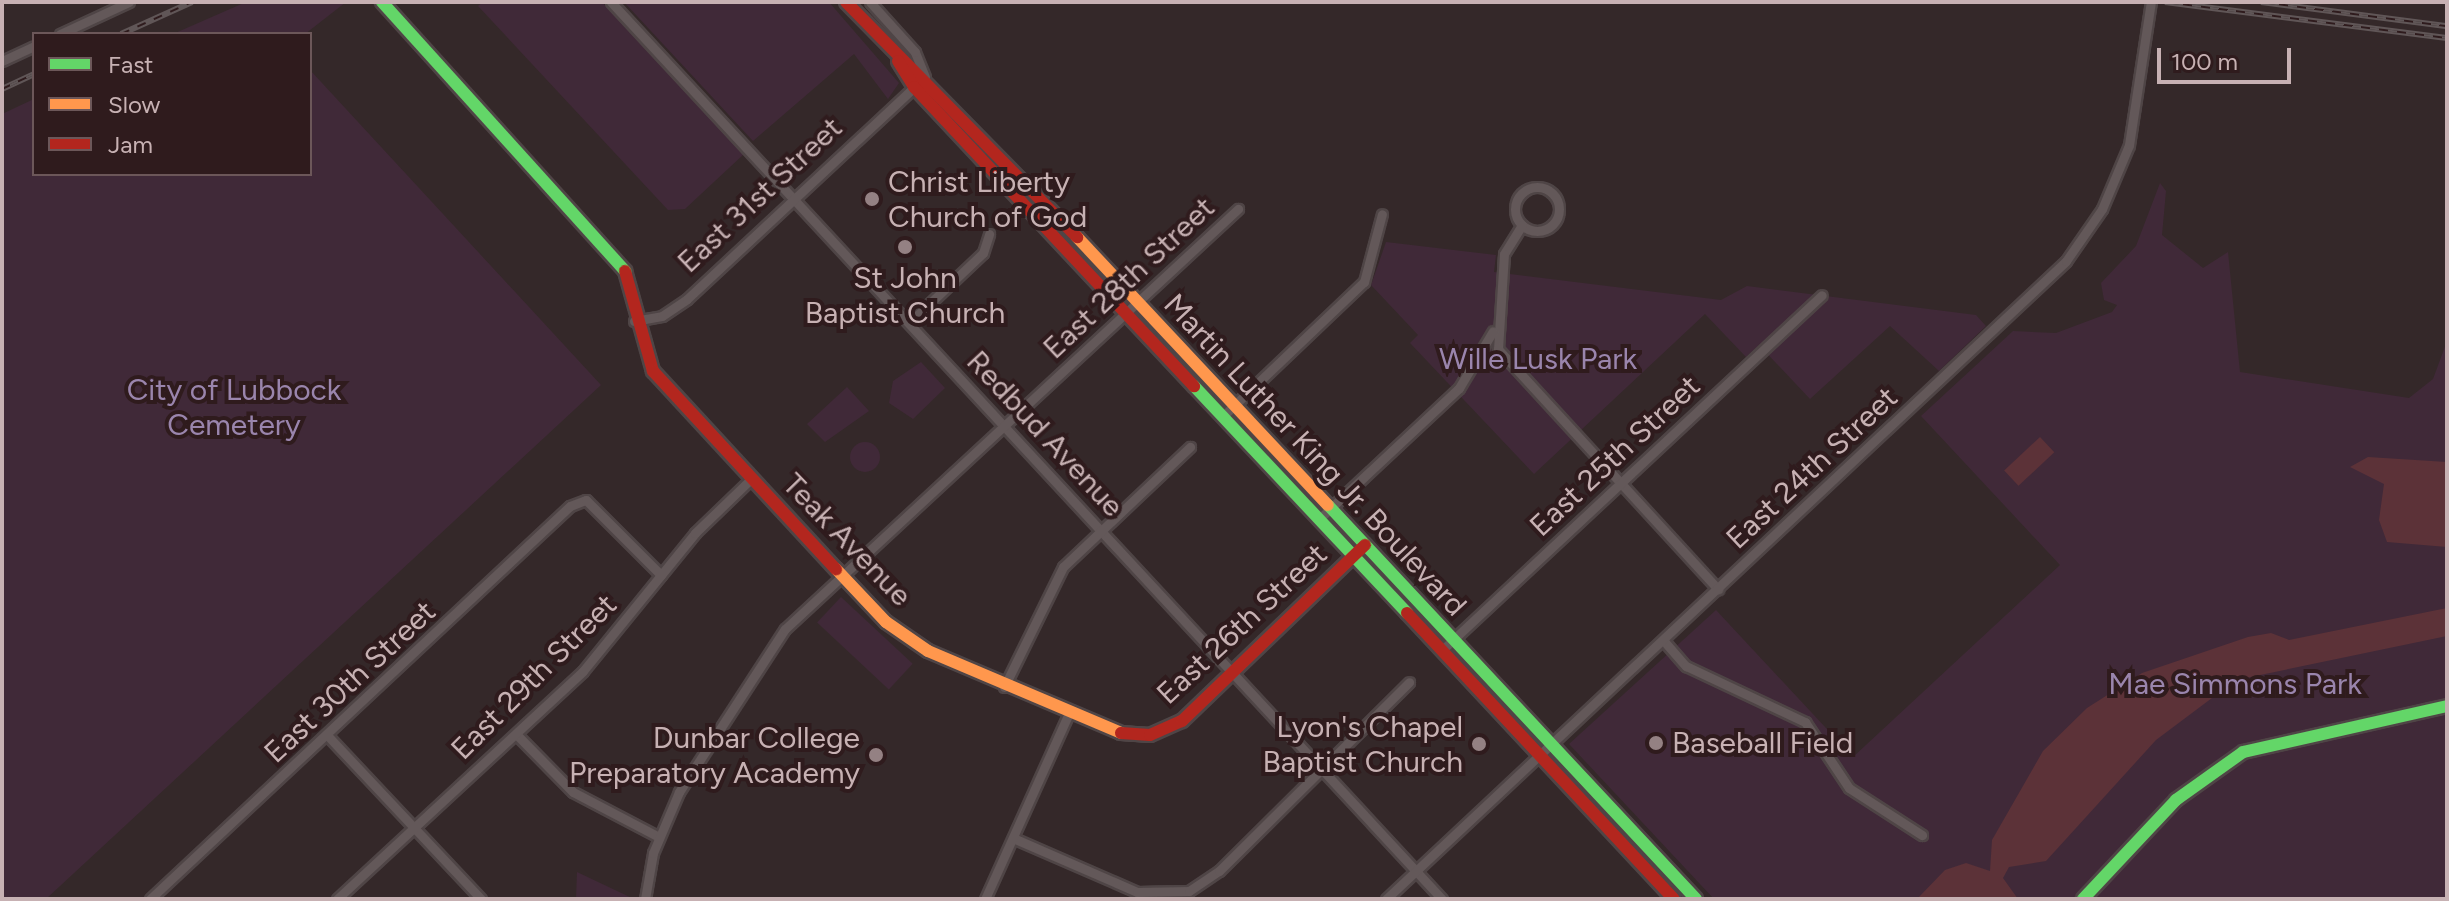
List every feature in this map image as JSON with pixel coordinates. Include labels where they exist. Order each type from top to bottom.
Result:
[{"type":"main road","points":[[382,2],[623,261],[634,321]]},
{"type":"main road","name":"Martin Luther King Jr. Boulevard","points":[[846,2],[892,51],[925,77],[1696,899]]},
{"type":"main road","name":"Martin Luther King Jr. Boulevard","points":[[892,51],[914,87],[1674,899]]},
{"type":"main road","name":"Teak Avenue","points":[[634,321],[638,339],[653,371],[843,575],[909,639],[1068,715]]},
{"type":"main road","name":"East 26th Street","points":[[1068,715],[1110,732],[1150,735],[1182,721],[1365,545]]},
{"type":"main road","points":[[2083,899],[2176,800],[2243,752],[2289,736],[2447,706]]},
{"type":"street","points":[[64,32],[115,5],[129,2]]},
{"type":"street","name":"Redbud Avenue","points":[[611,2],[1323,766],[1442,899]]},
{"type":"street","points":[[870,2],[915,52],[925,77]]},
{"type":"street","name":"East 24th Street","points":[[1386,899],[2066,261],[2111,191],[2138,102],[2151,2]]},
{"type":"street","points":[[2,61],[32,47]]},
{"type":"street","name":"East 31st Street","points":[[634,321],[674,310],[925,77]]},
{"type":"street","points":[[1538,187],[1554,195],[1559,209],[1552,226],[1535,231],[1522,225],[1515,207],[1522,193],[1538,187]]},
{"type":"street","name":"East 28th Street","points":[[645,899],[659,837],[760,661],[843,575],[1238,209]]},
{"type":"street","points":[[1222,417],[1364,282],[1382,214]]},
{"type":"street","points":[[1522,225],[1504,254],[1493,331],[1502,356],[1718,589]]},
{"type":"street","points":[[910,322],[983,253],[989,234]]},
{"type":"street","name":"East 25th Street","points":[[1441,651],[1822,295]]},
{"type":"street","name":"East 26th Street","points":[[1318,520],[1459,388],[1493,331]]},
{"type":"street","points":[[1004,687],[1052,583],[1101,530],[1190,447]]},
{"type":"street","name":"East 29th Street","points":[[337,899],[591,662],[661,575],[752,478]]},
{"type":"street","name":"East 30th Street","points":[[150,899],[582,501],[661,575]]},
{"type":"street","points":[[1663,640],[1686,666],[1805,722],[1849,788],[1922,835]]},
{"type":"street","points":[[1013,838],[1137,892],[1177,894],[1212,878],[1409,682]]},
{"type":"street","points":[[985,899],[1068,715]]},
{"type":"street","points":[[516,734],[573,792],[659,837]]},
{"type":"street","points":[[327,735],[481,899]]},
{"type":"green space","points":[[246,2],[346,2],[308,32],[178,32]]},
{"type":"green space","points":[[483,2],[602,2],[744,154],[685,209],[668,210],[478,6]]},
{"type":"green space","points":[[624,2],[829,2],[899,83],[888,99],[854,54],[753,141]]},
{"type":"green space","name":"City of Lubbock Cemetery","points":[[312,72],[601,385],[46,899],[2,899],[2,114],[32,100],[32,176],[312,176]]},
{"type":"green space","name":"Mae Simmons Park","points":[[2160,183],[2166,191],[2162,235],[2203,268],[2228,252],[2240,372],[2409,398],[2433,379],[2447,341],[2447,899],[1714,899],[1569,744],[1716,610],[1853,757],[2060,565],[1921,416],[2013,331],[2056,333],[2112,312],[2117,305],[2104,300],[2101,283],[2136,246]]},
{"type":"green space","name":"Wille Lusk Park","points":[[1386,242],[1496,255],[1494,272],[1721,300],[1747,286],[1976,315],[1986,326],[1939,371],[1890,326],[1810,399],[1759,345],[1746,357],[1705,314],[1534,474],[1410,343],[1418,335],[1371,285]]},
{"type":"green space","points":[[921,362],[945,388],[913,419],[889,403],[893,381]]},
{"type":"green space","points":[[847,387],[869,411],[825,442],[807,424]]},
{"type":"green space","points":[[865,442],[875,447],[880,457],[875,467],[865,472],[855,467],[850,457],[855,447]]},
{"type":"green space","points":[[841,597],[913,664],[889,689],[817,623]]},
{"type":"green space","points":[[577,872],[634,899],[576,899]]},
{"type":"shaded area","points":[[2040,437],[2054,452],[2018,486],[2004,470]]},
{"type":"shaded area","points":[[2368,457],[2447,462],[2447,547],[2387,542],[2379,520],[2384,484],[2350,467]]},
{"type":"shaded area","points":[[2447,608],[2447,636],[2236,680],[2156,740],[2046,861],[2009,867],[2003,878],[2018,899],[1917,899],[1945,870],[1966,863],[1990,871],[1992,840],[2043,751],[2087,708],[2142,673],[2248,637],[2271,633],[2289,640]]},
{"type":"railway","points":[[125,32],[192,2]]},
{"type":"railway","points":[[2165,2],[2447,38]]},
{"type":"railway","points":[[2261,2],[2447,26]]},
{"type":"railway","points":[[2,89],[32,75]]},
{"type":"traffic: fast","points":[[382,2],[625,271]]},
{"type":"traffic: fast","points":[[1194,386],[1407,613]]},
{"type":"traffic: fast","points":[[1328,505],[1696,899]]},
{"type":"traffic: fast","points":[[2083,899],[2176,800],[2243,752],[2447,706]]},
{"type":"traffic: slow","points":[[1077,237],[1328,505]]},
{"type":"traffic: slow","points":[[836,569],[886,622],[928,651],[1121,733]]},
{"type":"traffic: jam","points":[[846,2],[1077,237]]},
{"type":"traffic: jam","points":[[898,61],[914,87],[1194,386]]},
{"type":"traffic: jam","points":[[625,271],[653,371],[836,569]]},
{"type":"traffic: jam","points":[[1121,733],[1150,735],[1182,721],[1365,545]]},
{"type":"traffic: jam","points":[[1407,613],[1674,899]]},
{"type":"place","name":"Christ Liberty Church of God","points":[[872,199]]},
{"type":"place","name":"St John Baptist Church","points":[[905,247]]},
{"type":"place","name":"Baseball Field","points":[[1656,743]]},
{"type":"place","name":"Lyon's Chapel Baptist Church","points":[[1479,744]]},
{"type":"place","name":"Dunbar College Preparatory Academy","points":[[876,755]]}]
